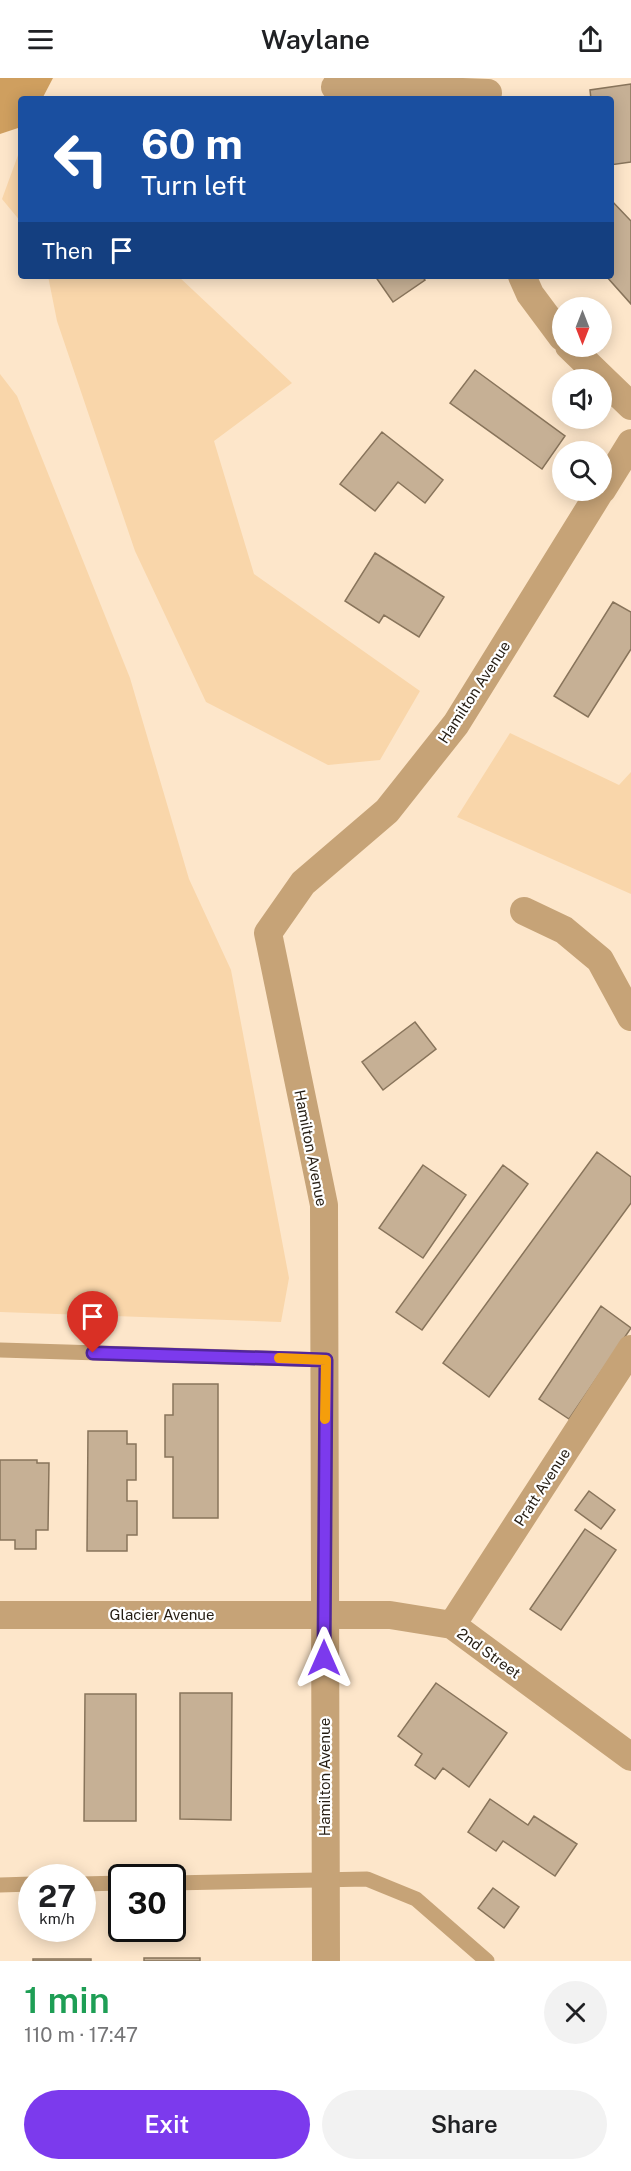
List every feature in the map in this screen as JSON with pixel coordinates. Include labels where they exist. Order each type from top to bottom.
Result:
[{"type":"street","points":[[334,87],[488,90]]},
{"type":"street","points":[[523,279],[530,294],[552,324]]},
{"type":"street","points":[[580,357],[631,406]]},
{"type":"street","name":"Hamilton Avenue","points":[[612,474],[631,443]]},
{"type":"street","name":"Hamilton Avenue","points":[[326,1961],[324,1206],[268,933],[303,883],[387,812],[456,724],[595,501]]},
{"type":"street","points":[[524,911],[564,930],[600,960],[631,1017]]},
{"type":"street","name":"Pratt Avenue","points":[[452,1625],[631,1349]]},
{"type":"street","name":"2nd Street","points":[[324,1614],[390,1615],[452,1625],[631,1757]]},
{"type":"street","name":"Glacier Avenue","points":[[0,1615],[324,1614]]},
{"type":"lane","points":[[0,1350],[326,1360]]},
{"type":"lane","points":[[186,1883],[367,1879],[416,1899],[487,1961]]},
{"type":"lane","points":[[0,1885],[18,1884]]},
{"type":"shaded area","points":[[0,78],[53,78],[44,96],[18,96],[18,128],[0,134]]},
{"type":"shaded area","points":[[18,155],[18,218],[2,199]]},
{"type":"shaded area","points":[[49,279],[181,279],[292,383],[214,441],[254,574],[420,691],[380,760],[328,765],[206,702],[135,551],[57,321]]},
{"type":"shaded area","points":[[0,374],[17,396],[130,678],[189,879],[231,970],[289,1278],[281,1322],[0,1312]]},
{"type":"shaded area","points":[[510,733],[619,785],[631,772],[631,894],[457,817]]},
{"type":"building","points":[[631,84],[631,162],[614,164],[614,96],[591,96],[590,90]]},
{"type":"building","points":[[614,203],[631,221],[631,304],[609,279],[614,279]]},
{"type":"building","points":[[377,279],[425,280],[393,302]]},
{"type":"building","points":[[475,370],[552,426],[552,429],[565,436],[562,441],[552,441],[552,455],[542,469],[450,403]]},
{"type":"building","points":[[382,432],[443,480],[425,503],[398,482],[375,511],[340,484]]},
{"type":"building","points":[[375,553],[444,597],[419,637],[384,615],[379,623],[345,601]]},
{"type":"building","points":[[613,602],[631,612],[631,649],[588,717],[554,696]]},
{"type":"building","points":[[415,1022],[436,1049],[383,1090],[362,1062]]},
{"type":"building","points":[[597,1152],[631,1177],[631,1203],[489,1397],[443,1363]]},
{"type":"building","points":[[423,1165],[466,1195],[423,1258],[379,1228]]},
{"type":"building","points":[[503,1165],[528,1184],[422,1330],[396,1312]]},
{"type":"building","points":[[601,1306],[631,1328],[569,1419],[539,1399]]},
{"type":"building","points":[[173,1384],[218,1384],[218,1518],[173,1518],[173,1457],[165,1457],[165,1415],[173,1415]]},
{"type":"building","points":[[88,1431],[127,1431],[127,1444],[136,1444],[136,1480],[127,1480],[127,1501],[137,1501],[137,1535],[127,1535],[127,1551],[87,1551]]},
{"type":"building","points":[[0,1460],[37,1460],[37,1463],[49,1463],[48,1530],[36,1530],[36,1549],[15,1549],[15,1540],[0,1540]]},
{"type":"building","points":[[589,1491],[615,1510],[601,1529],[575,1510]]},
{"type":"building","points":[[585,1529],[616,1550],[561,1630],[530,1609]]},
{"type":"building","points":[[436,1683],[507,1733],[469,1787],[443,1768],[435,1779],[415,1765],[422,1754],[398,1736]]},
{"type":"building","points":[[180,1693],[232,1693],[231,1820],[180,1819]]},
{"type":"building","points":[[85,1694],[136,1694],[136,1821],[84,1821]]},
{"type":"building","points":[[490,1799],[528,1825],[534,1816],[577,1844],[555,1876],[503,1841],[496,1851],[468,1832]]},
{"type":"building","points":[[493,1888],[519,1907],[504,1928],[478,1908]]},
{"type":"building","points":[[144,1958],[200,1958],[200,1961],[144,1961]]},
{"type":"building","points":[[33,1959],[91,1959],[91,1961],[33,1961]]},
{"type":"slow traffic","points":[[279,1358],[326,1360],[325,1419]]},
{"type":"route","points":[[93,1353],[326,1360],[324,1658]]}]
